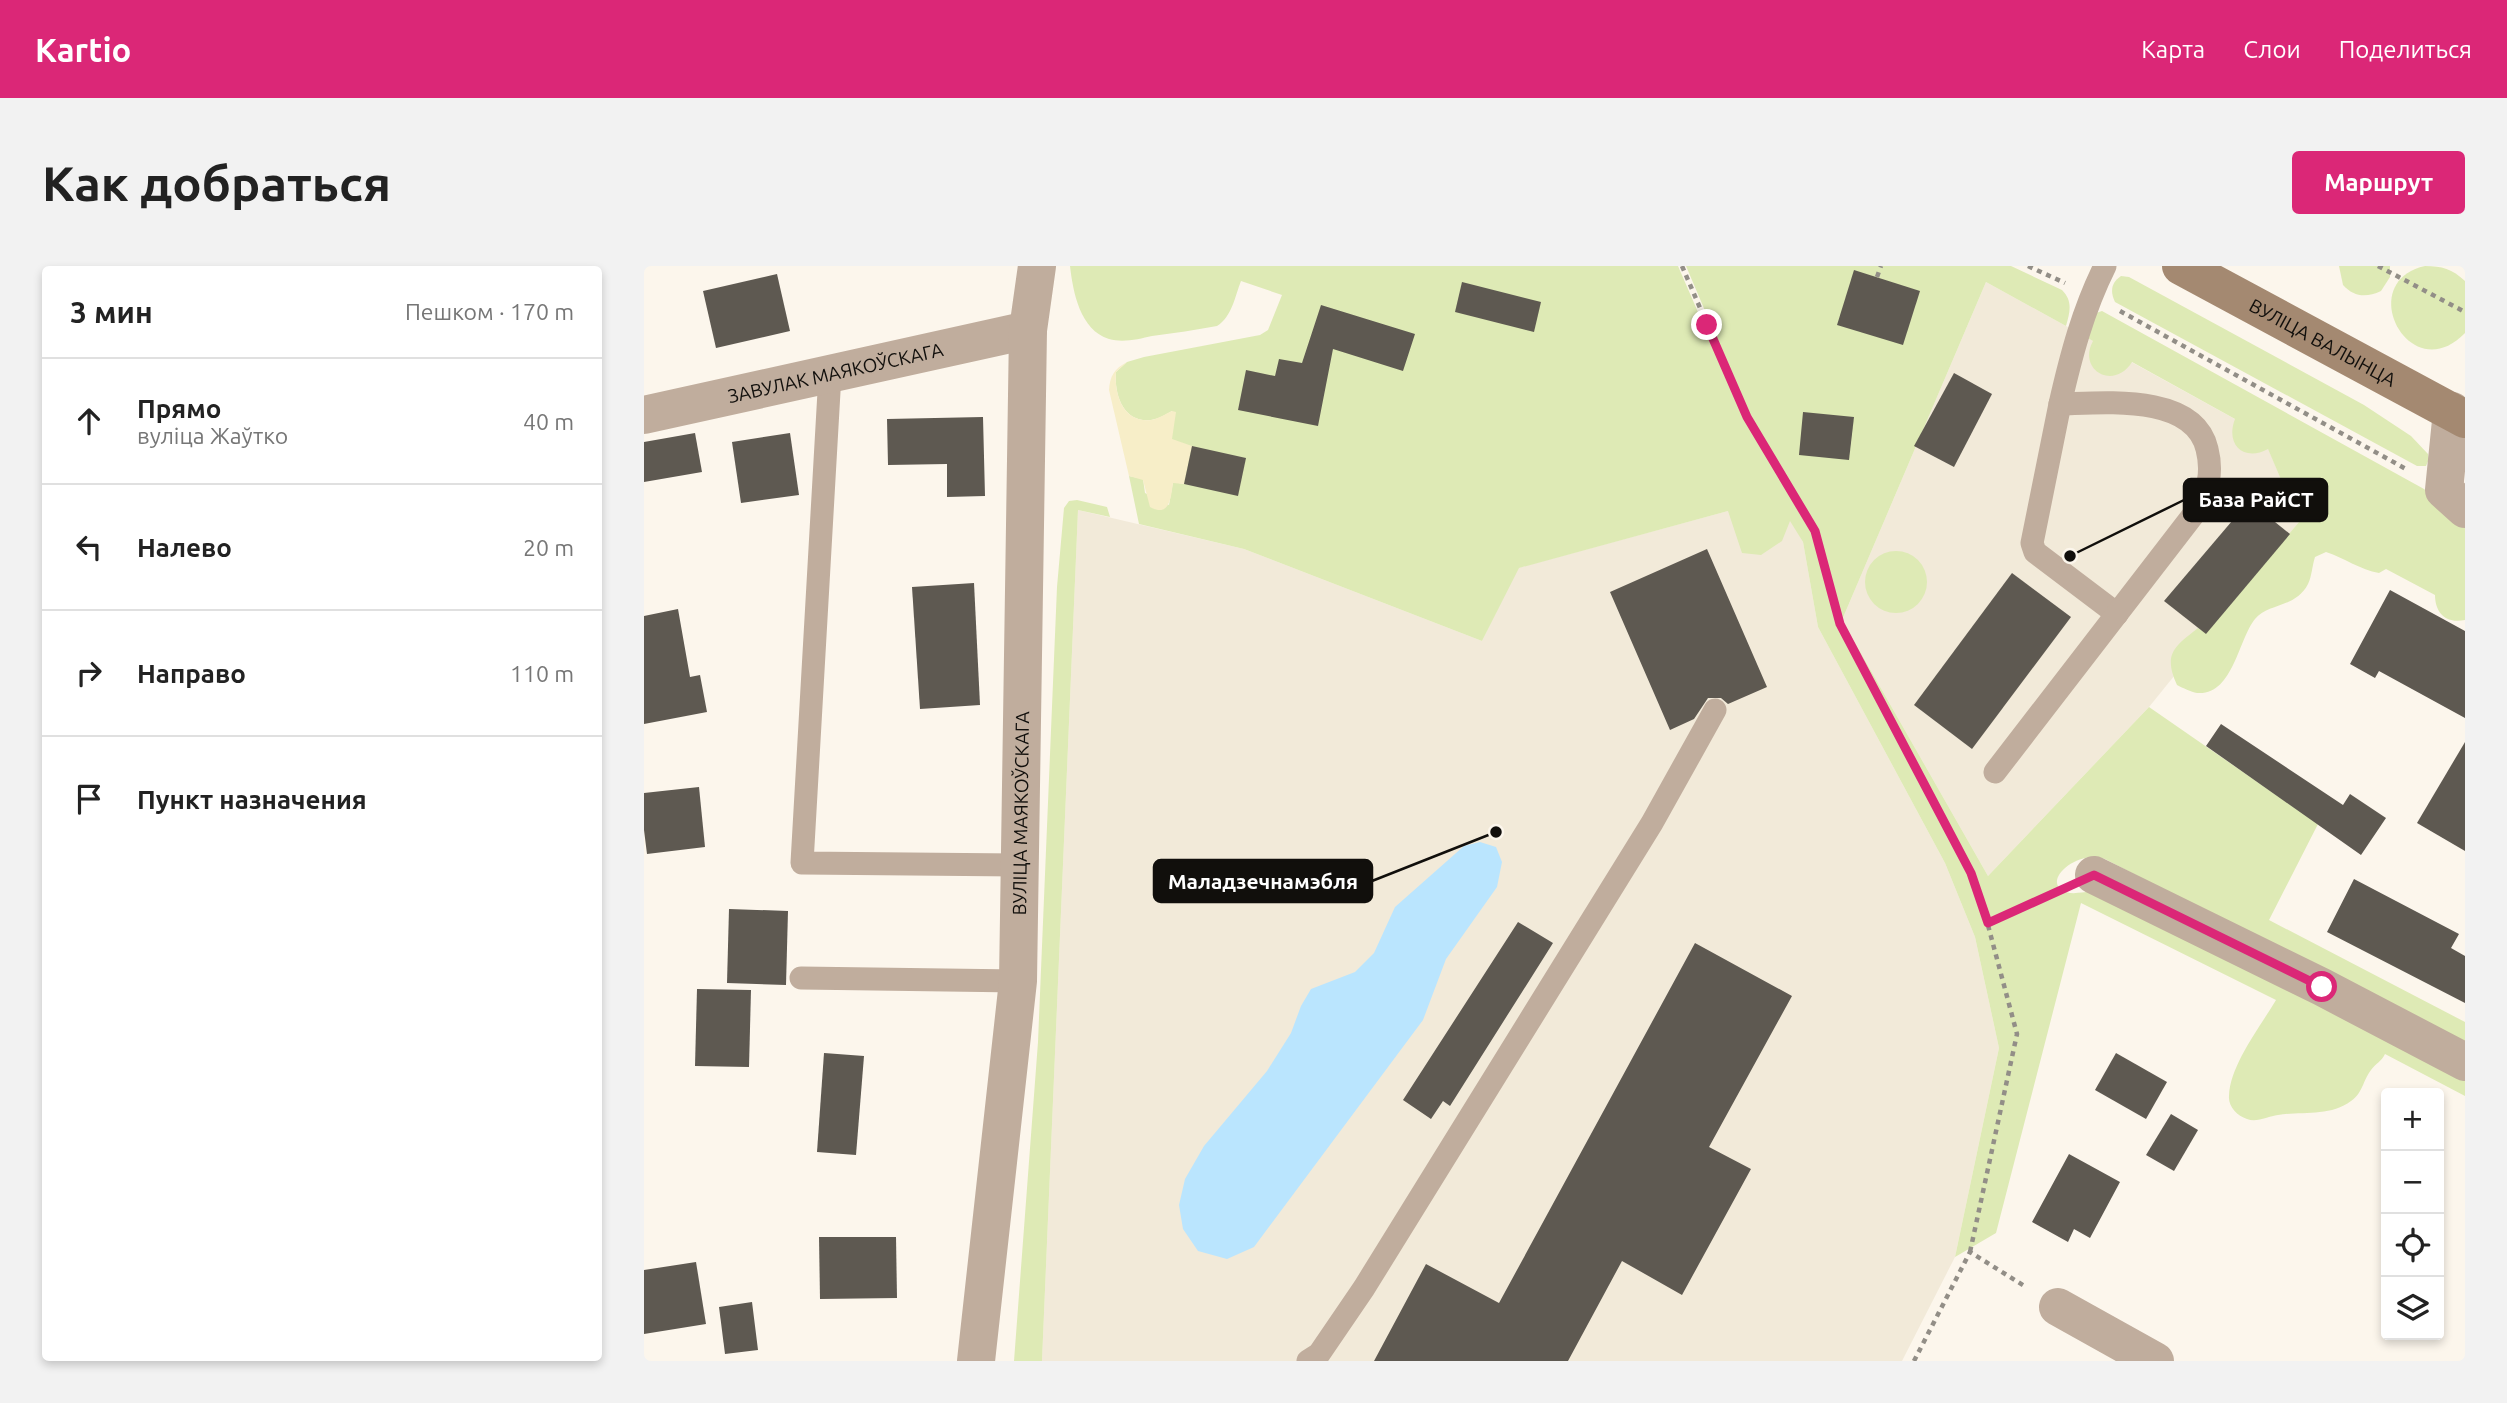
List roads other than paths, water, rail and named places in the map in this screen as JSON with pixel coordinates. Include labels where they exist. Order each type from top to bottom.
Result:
[{"type":"main road","name":"ВУЛІЦА ВАЛЫНЦА","points":[[2180,266],[2458,415]]},
{"type":"street","name":"ВУЛІЦА МАЯКОЎСКАГА","points":[[976,1361],[1018,981],[1028,330],[1037,266]]},
{"type":"street","name":"ЗАВУЛАК МАЯКОЎСКАГА","points":[[644,415],[1028,330]]},
{"type":"street","points":[[2455,499],[2458,415]]},
{"type":"street","points":[[2094,875],[2322,987],[2465,1062]]},
{"type":"street","points":[[2058,1307],[2155,1361]]},
{"type":"lane","points":[[2105,266],[2090,295],[2072,352],[2032,543],[2035,552],[2117,614]]},
{"type":"lane","points":[[830,374],[802,863],[1021,865]]},
{"type":"lane","points":[[1995,772],[2197,510],[2208,489],[2211,465],[2206,442],[2194,424],[2175,412],[2148,405],[2060,404]]},
{"type":"lane","points":[[1308,1361],[1319,1354],[1364,1288],[1652,823],[1716,710]]},
{"type":"lane","points":[[801,978],[1018,981]]},
{"type":"water","points":[[1480,842],[1496,847],[1502,862],[1497,887],[1446,959],[1423,1020],[1254,1247],[1227,1259],[1198,1251],[1183,1229],[1179,1205],[1185,1179],[1204,1146],[1267,1071],[1291,1033],[1311,989],[1355,972],[1374,953],[1395,907],[1464,846]]},
{"type":"place","name":"База РайСТ","points":[[2070,556]]},
{"type":"place","name":"Маладзечнамэбля","points":[[1496,832]]}]
